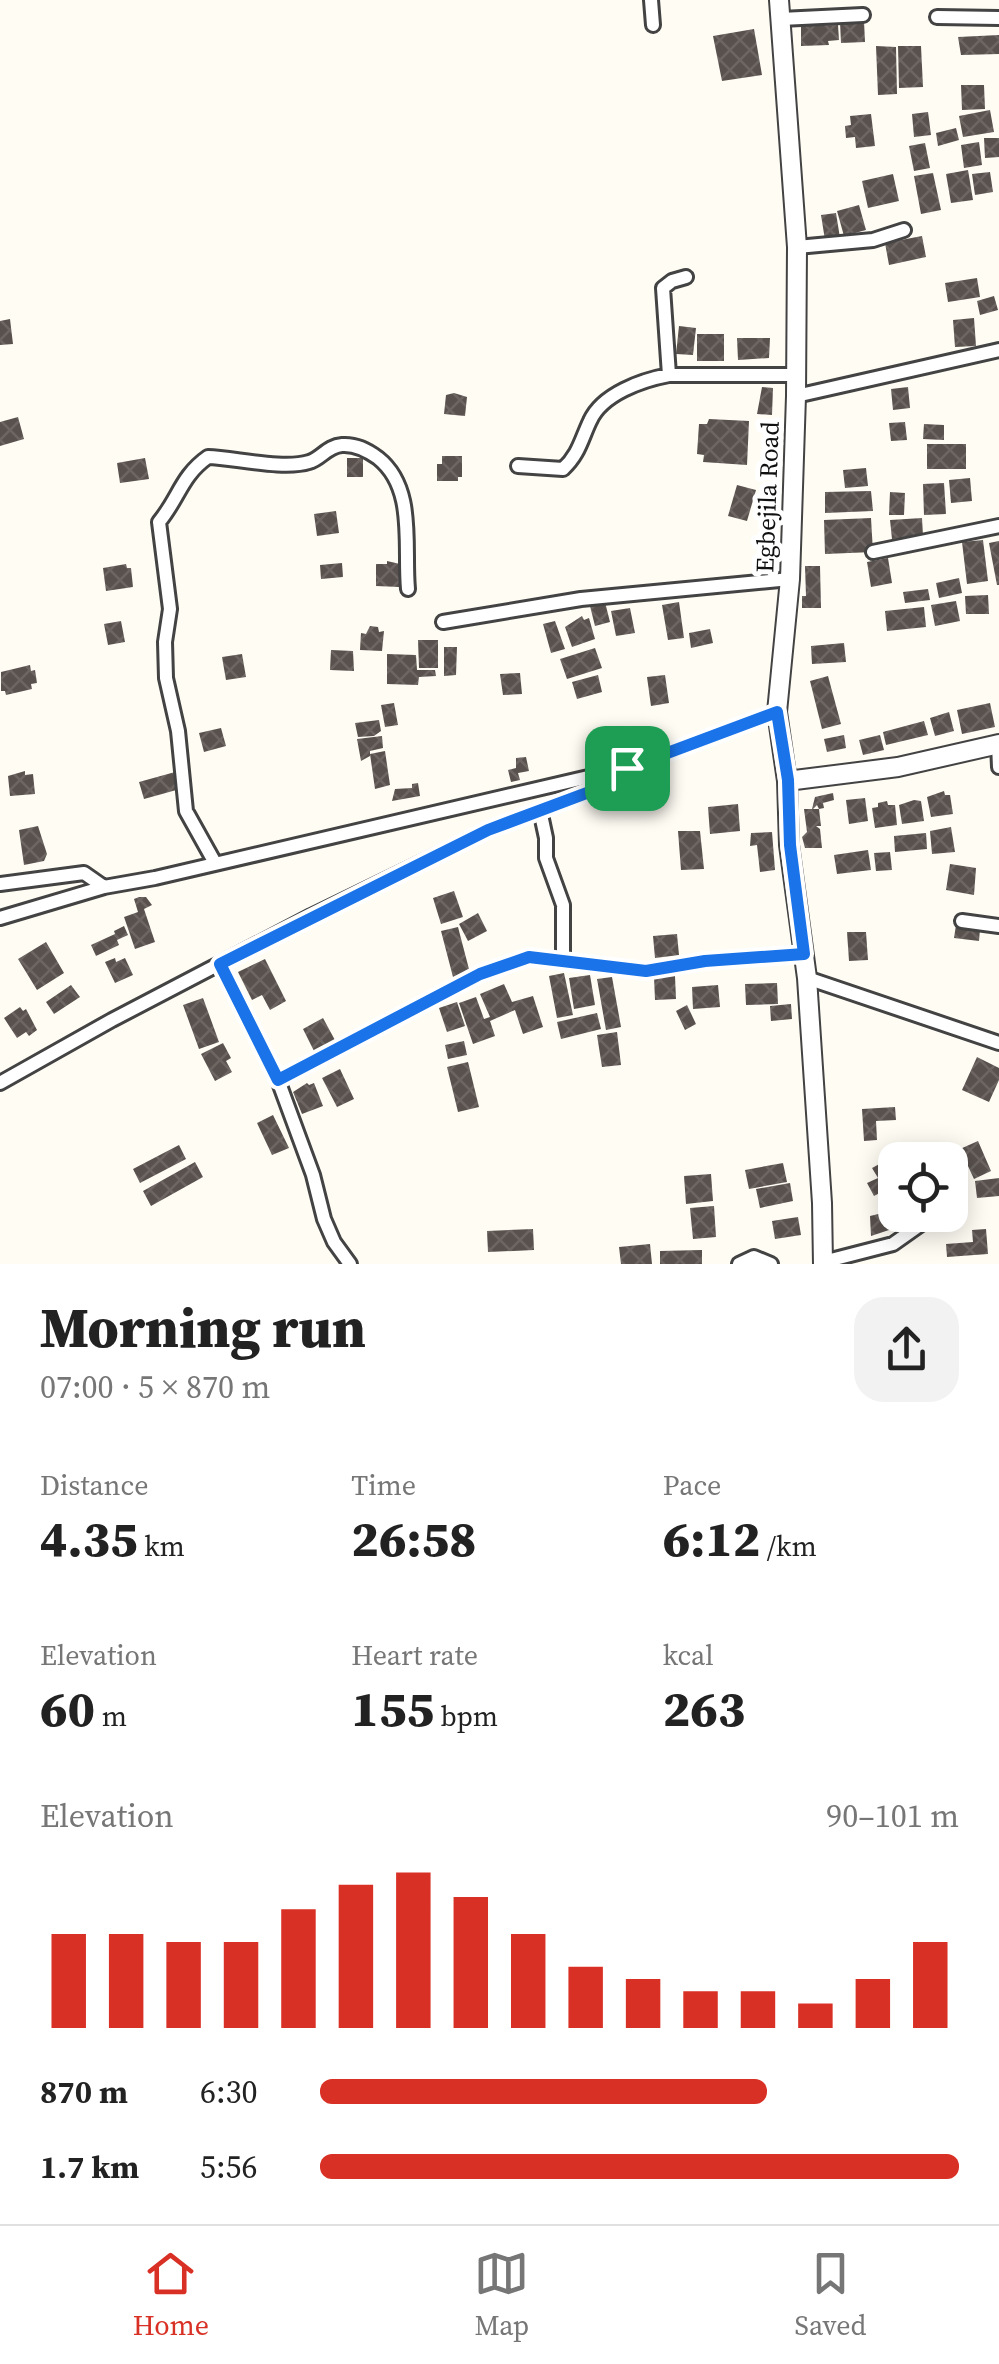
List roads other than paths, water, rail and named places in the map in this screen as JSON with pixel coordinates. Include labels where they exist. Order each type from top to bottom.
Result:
[{"type":"street","points":[[650,0],[653,25]]},
{"type":"street","points":[[780,10],[863,15]]},
{"type":"street","name":"Egbejila Road","points":[[780,10],[797,247],[790,579],[777,712],[788,780],[790,845],[807,978],[823,1263]]},
{"type":"street","points":[[936,16],[999,18]]},
{"type":"street","points":[[797,247],[873,240],[904,230]]},
{"type":"street","points":[[669,374],[664,288],[686,277]]},
{"type":"street","points":[[796,396],[999,350]]},
{"type":"street","points":[[518,466],[563,468],[577,456],[599,407],[647,379],[669,374],[796,375]]},
{"type":"street","points":[[215,863],[186,811],[178,731],[166,678],[170,609],[159,522],[174,503],[190,469],[208,456],[290,464],[312,462],[326,449],[357,446],[390,468],[400,484],[408,589]]},
{"type":"street","points":[[873,552],[999,526]]},
{"type":"street","points":[[444,622],[600,597],[790,579]]},
{"type":"street","points":[[0,918],[104,887],[627,768],[777,712]]},
{"type":"street","points":[[788,780],[898,767],[998,744],[999,768]]},
{"type":"street","points":[[2,1077],[488,830],[600,788],[616,780],[627,768]]},
{"type":"street","points":[[540,810],[546,858],[563,905],[563,960]]},
{"type":"street","points":[[0,884],[84,873],[104,887]]},
{"type":"street","points":[[962,921],[999,926]]},
{"type":"street","points":[[278,1080],[504,963],[529,957],[646,971],[705,961],[804,954]]},
{"type":"street","points":[[220,964],[278,1080],[313,1175],[324,1219],[350,1264]]},
{"type":"street","points":[[807,978],[999,1043]]},
{"type":"street","points":[[823,1263],[893,1244],[910,1232]]},
{"type":"street","points":[[739,1264],[754,1257],[771,1264]]}]
